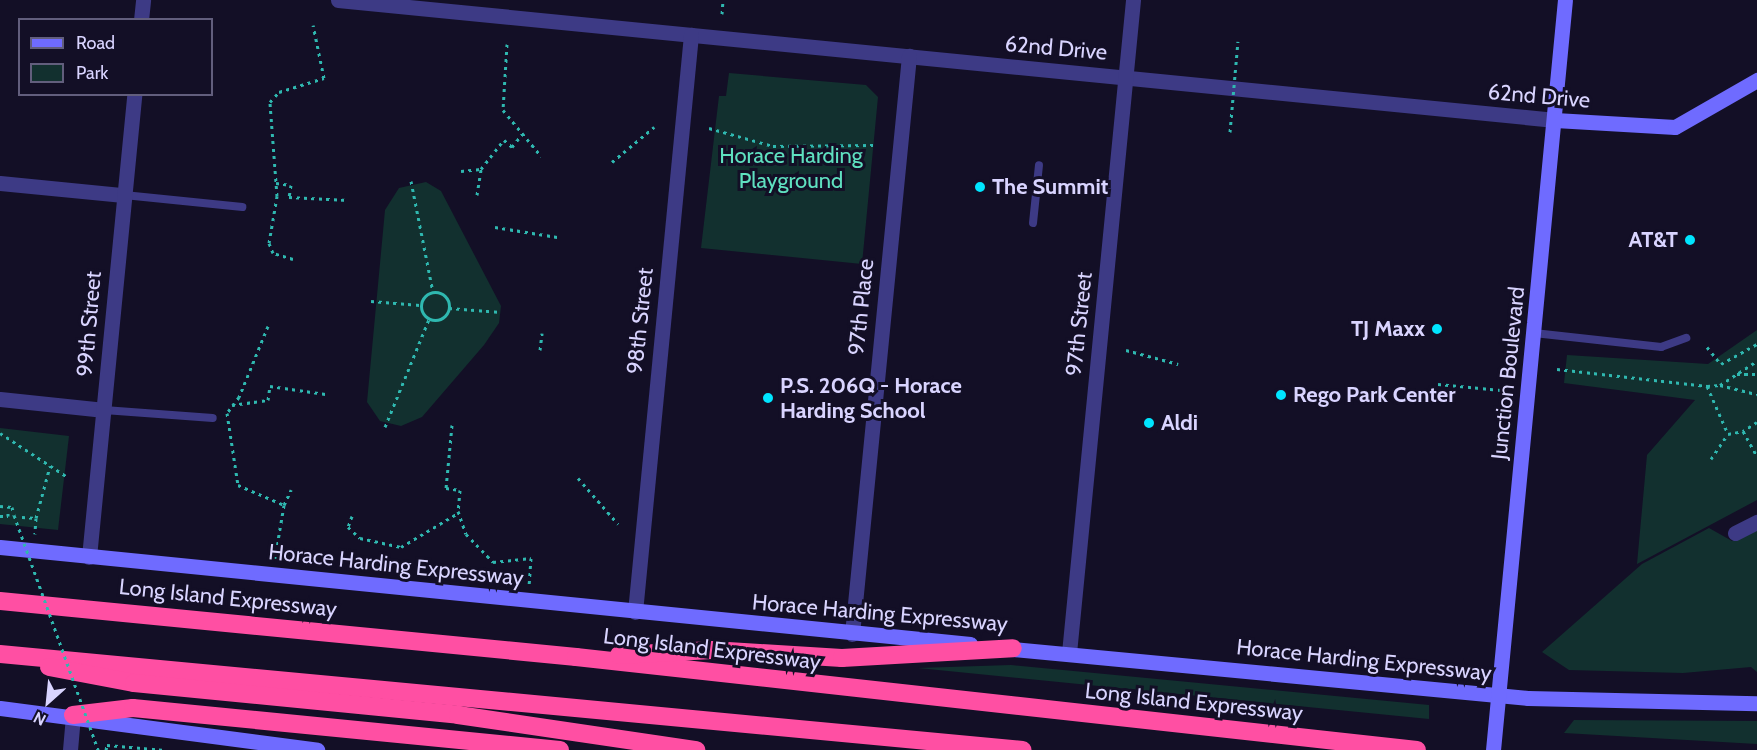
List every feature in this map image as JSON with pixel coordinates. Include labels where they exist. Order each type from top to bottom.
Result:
[{"type":"highway","points":[[0,593],[58,605]]},
{"type":"highway","name":"Long Island Expressway","points":[[0,602],[58,605],[576,657],[1412,749]]},
{"type":"highway","points":[[576,657],[712,650],[842,658],[1013,648]]},
{"type":"highway","points":[[0,656],[134,683],[458,715],[696,750]]},
{"type":"highway","points":[[0,656],[1023,750]]},
{"type":"highway","points":[[73,715],[133,708],[560,750]]},
{"type":"main road","name":"Junction Boulevard","points":[[1493,750],[1565,0]]},
{"type":"main road","name":"62nd Drive","points":[[1555,120],[1675,127],[1757,80]]},
{"type":"main road","name":"Horace Harding Expressway","points":[[0,547],[852,634],[1070,653],[1499,696],[1757,703]]},
{"type":"main road","points":[[0,708],[73,715],[317,750]]},
{"type":"street","points":[[141,18],[143,0]]},
{"type":"street","name":"62nd Drive","points":[[338,0],[1555,120]]},
{"type":"street","name":"97th Street","points":[[1070,653],[1133,0]]},
{"type":"street","name":"98th Street","points":[[634,612],[691,35]]},
{"type":"street","name":"97th Place","points":[[852,634],[909,56]]},
{"type":"street","name":"99th Street","points":[[89,557],[134,96]]},
{"type":"street","points":[[0,183],[123,195]]},
{"type":"street","points":[[0,399],[104,410]]},
{"type":"street","points":[[1735,533],[1757,522]]},
{"type":"street","points":[[70,750],[73,715]]},
{"type":"lane","points":[[1033,223],[1040,165]]},
{"type":"lane","points":[[123,195],[242,207]]},
{"type":"lane","points":[[1534,333],[1661,346],[1686,338]]},
{"type":"lane","points":[[104,410],[213,418]]},
{"type":"path","points":[[722,14],[723,0]]},
{"type":"path","points":[[293,259],[273,253],[269,243],[276,183],[270,102],[279,92],[324,78],[313,25]]},
{"type":"path","points":[[1230,132],[1238,41]]},
{"type":"path","points":[[507,44],[504,110],[541,156]]},
{"type":"path","points":[[612,162],[654,127]]},
{"type":"path","points":[[708,128],[773,146],[873,146]]},
{"type":"path","points":[[477,195],[481,169],[504,140],[512,147],[522,133]]},
{"type":"path","points":[[461,171],[481,169]]},
{"type":"path","points":[[411,181],[433,292]]},
{"type":"path","points":[[276,183],[291,185],[289,197],[348,200]]},
{"type":"path","points":[[495,227],[557,237]]},
{"type":"path","points":[[420,305],[433,292]]},
{"type":"path","points":[[433,292],[444,295],[449,308]]},
{"type":"path","points":[[371,300],[420,305]]},
{"type":"path","points":[[420,305],[429,319]]},
{"type":"path","points":[[449,308],[501,312]]},
{"type":"path","points":[[429,319],[441,319],[449,308]]},
{"type":"path","points":[[385,427],[429,319]]},
{"type":"path","points":[[229,405],[239,397],[268,326]]},
{"type":"path","points":[[540,350],[542,333]]},
{"type":"path","points":[[1707,347],[1721,364],[1757,344]]},
{"type":"path","points":[[1126,350],[1178,364]]},
{"type":"path","points":[[1720,385],[1757,361]]},
{"type":"path","points":[[1557,369],[1707,386],[1720,385],[1757,394]]},
{"type":"path","points":[[1737,374],[1757,374]]},
{"type":"path","points":[[1438,384],[1501,390]]},
{"type":"path","points":[[229,405],[268,400],[270,386],[325,394]]},
{"type":"path","points":[[1707,386],[1728,434]]},
{"type":"path","points":[[229,405],[235,479],[285,505]]},
{"type":"path","points":[[1711,459],[1728,434],[1743,431],[1757,423]]},
{"type":"path","points":[[452,425],[447,488],[460,490],[458,513],[466,534],[485,557],[503,563],[531,558],[529,585]]},
{"type":"path","points":[[1743,431],[1757,456]]},
{"type":"path","points":[[0,433],[69,478]]},
{"type":"path","points":[[35,535],[36,518],[50,466]]},
{"type":"path","points":[[578,478],[618,524]]},
{"type":"path","points":[[274,560],[285,505],[291,490]]},
{"type":"path","points":[[0,506],[12,507],[98,750]]},
{"type":"path","points":[[0,516],[8,512]]},
{"type":"path","points":[[352,516],[348,527],[360,537],[400,547],[458,513]]},
{"type":"path","points":[[22,516],[36,518]]},
{"type":"path","points":[[106,750],[107,745],[165,750]]},
{"type":"green space","name":"Horace Harding Playground","points":[[729,73],[866,85],[878,97],[862,264],[701,248],[719,96],[726,96]]},
{"type":"green space","points":[[426,182],[441,191],[501,306],[499,323],[484,345],[422,417],[401,426],[380,421],[367,402],[385,210],[399,188]]},
{"type":"green space","points":[[1757,330],[1757,500],[1637,564],[1647,455],[1695,400],[1564,383],[1567,355],[1708,364]]},
{"type":"green space","points":[[0,428],[69,436],[58,530],[0,524]]},
{"type":"green space","points":[[1709,528],[1732,541],[1757,528],[1757,672],[1751,667],[1683,673],[1569,670],[1542,652],[1642,564]]},
{"type":"green space","points":[[1011,665],[1429,705],[1429,719],[918,668]]},
{"type":"green space","points":[[1574,720],[1757,721],[1757,744],[1564,733]]},
{"type":"place","name":"The Summit","points":[[980,187]]},
{"type":"place","name":"AT&T","points":[[1690,240]]},
{"type":"place","name":"TJ Maxx","points":[[1437,329]]},
{"type":"place","name":"Rego Park Center","points":[[1281,395]]},
{"type":"place","name":"P.S. 206Q - Horace Harding School","points":[[768,398]]},
{"type":"place","name":"Aldi","points":[[1149,423]]}]
